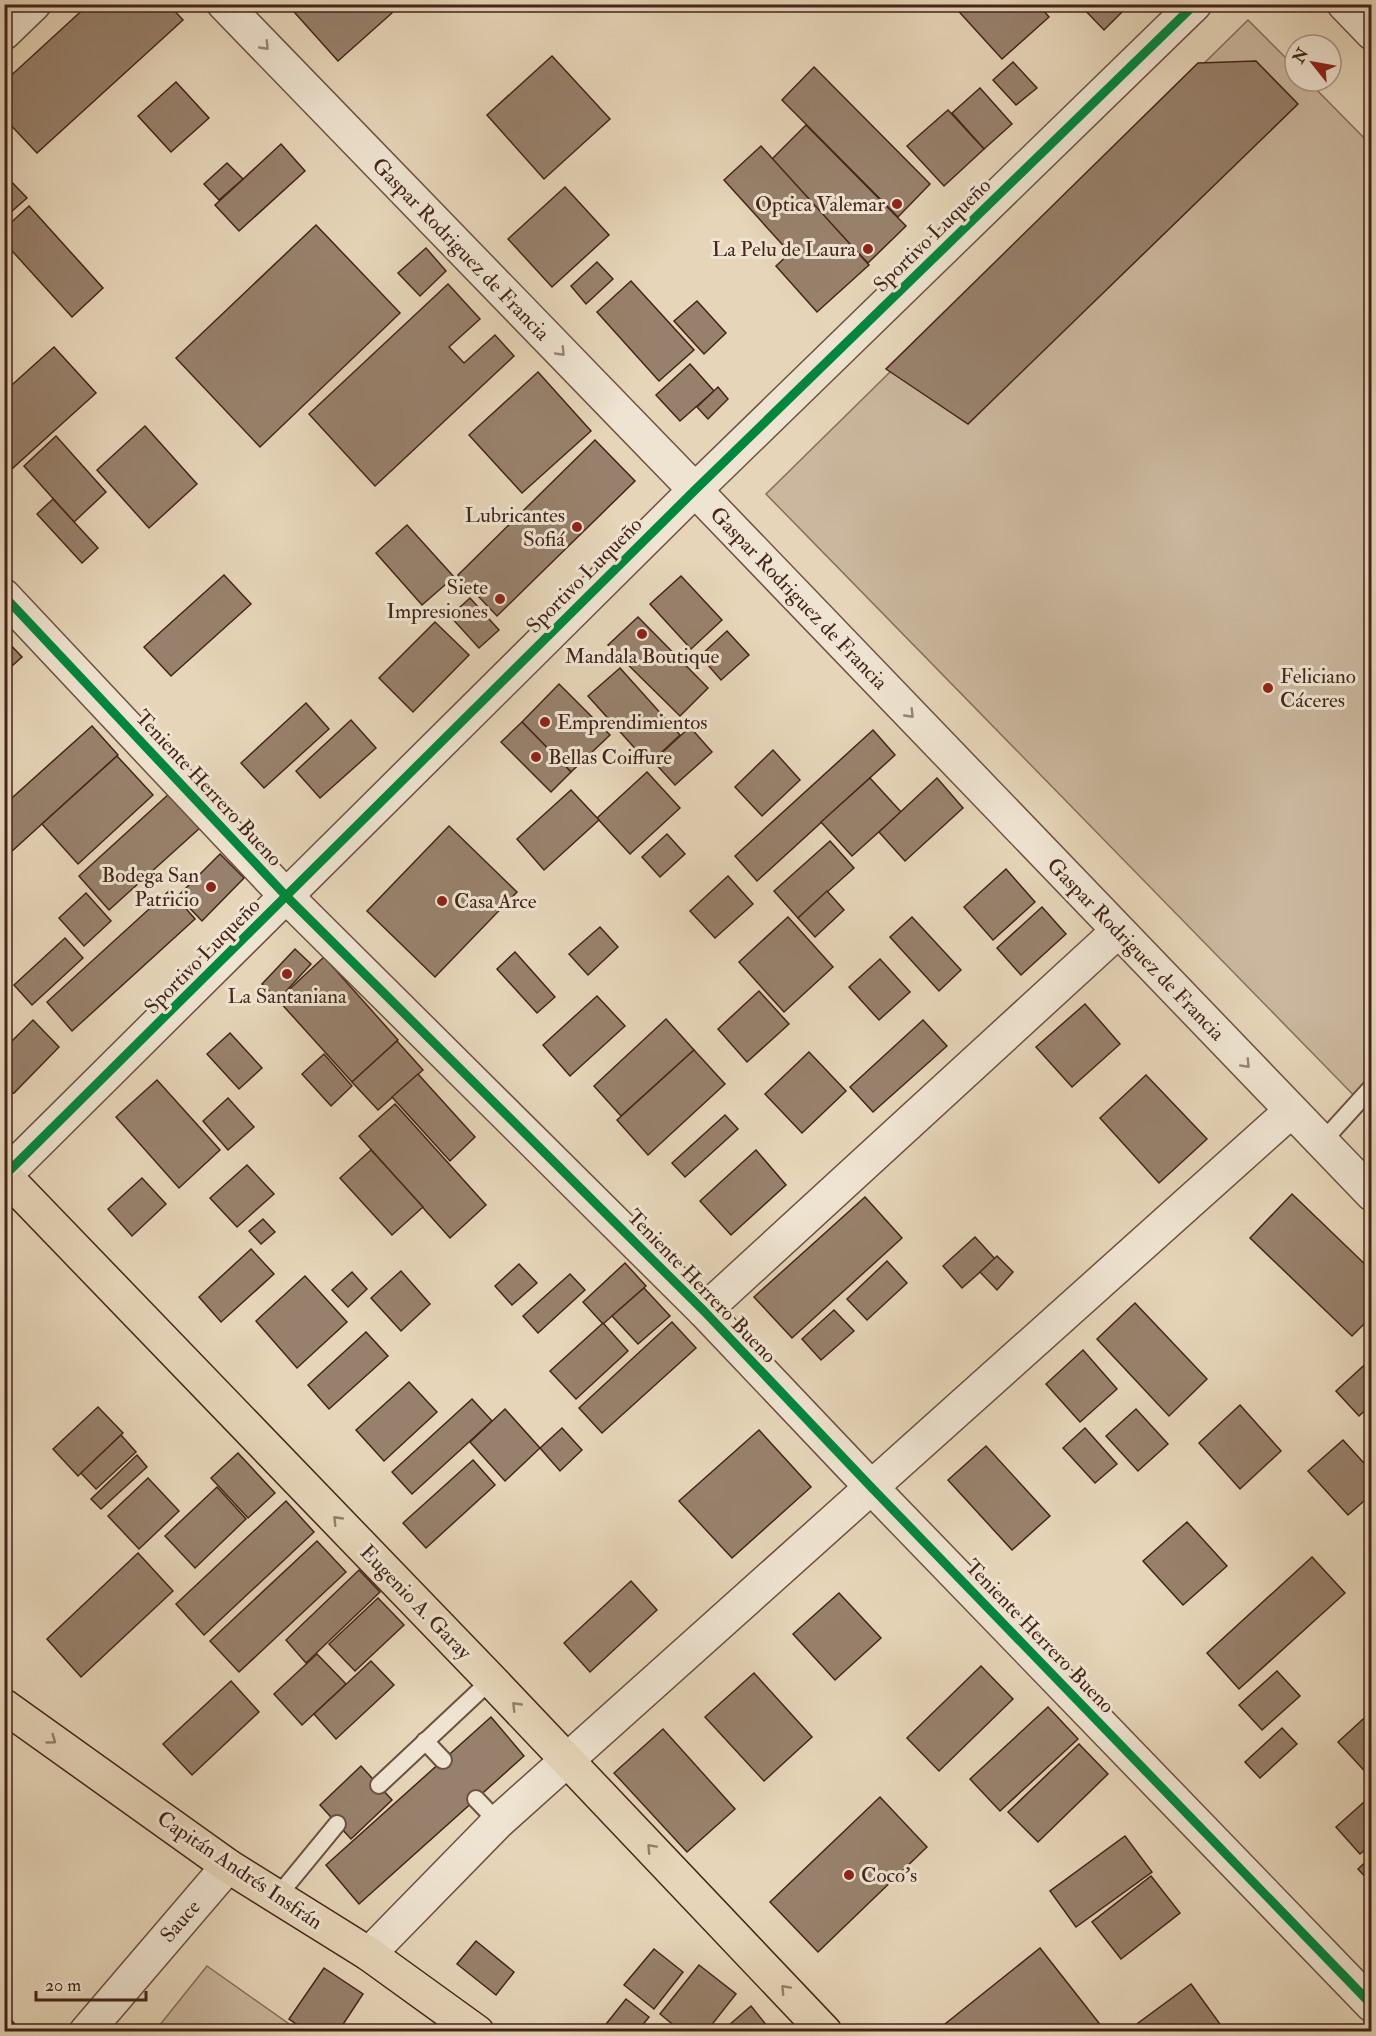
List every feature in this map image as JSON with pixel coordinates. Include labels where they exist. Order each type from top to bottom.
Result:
[{"type":"main road","name":"Eugenio A. Garay","points":[[5,1175],[568,1760],[825,2031]]},
{"type":"main road","name":"Capitán Andrés Insfrán","points":[[4,1706],[228,1866],[369,1954],[477,2031]]},
{"type":"street","points":[[4,33],[34,4]]},
{"type":"street","name":"Gaspar Rodriguez de Francia","points":[[224,4],[695,490],[1371,1194]]},
{"type":"street","name":"Sportivo Luqueño","points":[[5,1175],[695,490],[1195,4]]},
{"type":"street","points":[[1344,4],[1371,33]]},
{"type":"street","name":"Teniente Herrero Bueno","points":[[4,596],[287,897],[704,1311],[1371,2005]]},
{"type":"street","points":[[704,1311],[1118,931]]},
{"type":"street","points":[[369,1954],[498,1822],[1292,1111]]},
{"type":"street","name":"Sauce","points":[[86,2031],[228,1866]]},
{"type":"lane","points":[[1322,1142],[1371,1088]]},
{"type":"lane","points":[[378,1785],[491,1680]]},
{"type":"lane","points":[[425,1741],[443,1760]]},
{"type":"lane","points":[[477,1798],[498,1822]]},
{"type":"lane","points":[[277,1897],[338,1824]]},
{"type":"shaded area","points":[[1248,20],[1283,55],[1283,93],[1320,93],[1371,145],[1371,1113],[766,494]]},
{"type":"shaded area","points":[[207,1966],[299,2031],[155,2031]]},
{"type":"building","points":[[89,4],[168,4],[183,20],[37,153],[4,118],[4,82]]},
{"type":"building","points":[[287,4],[385,4],[392,13],[338,61]]},
{"type":"building","points":[[952,4],[1038,4],[1049,17],[1002,59]]},
{"type":"building","points":[[1079,4],[1130,4],[1104,30]]},
{"type":"building","points":[[552,56],[610,119],[544,179],[487,115]]},
{"type":"building","points":[[1256,61],[1283,89],[1283,93],[1287,93],[1298,104],[968,424],[886,369],[1198,63]]},
{"type":"building","points":[[1013,62],[1037,88],[1016,105],[993,80]]},
{"type":"building","points":[[814,67],[930,184],[898,217],[782,100]]},
{"type":"building","points":[[176,82],[209,118],[171,152],[138,116]]},
{"type":"building","points":[[980,88],[1012,124],[984,149],[952,113]]},
{"type":"building","points":[[948,110],[984,149],[944,186],[907,146]]},
{"type":"building","points":[[806,125],[906,226],[868,263],[769,162]]},
{"type":"building","points":[[281,144],[305,171],[239,231],[215,205]]},
{"type":"building","points":[[761,146],[869,265],[817,312],[776,266],[790,253],[724,180]]},
{"type":"building","points":[[227,163],[243,179],[219,200],[204,184]]},
{"type":"building","points":[[4,174],[27,198],[4,218]]},
{"type":"building","points":[[565,187],[609,235],[552,287],[508,239]]},
{"type":"building","points":[[29,206],[103,288],[72,317],[4,242],[4,229]]},
{"type":"building","points":[[316,225],[400,313],[260,447],[176,358]]},
{"type":"building","points":[[426,248],[446,271],[420,296],[398,273]]},
{"type":"building","points":[[597,262],[613,279],[586,304],[571,286]]},
{"type":"building","points":[[631,281],[694,350],[659,381],[597,312]]},
{"type":"building","points":[[448,284],[480,319],[449,347],[464,363],[495,335],[514,356],[375,486],[309,414]]},
{"type":"building","points":[[697,301],[726,333],[704,354],[674,321]]},
{"type":"building","points":[[54,347],[96,393],[4,476],[4,392]]},
{"type":"building","points":[[690,364],[714,391],[680,421],[656,395]]},
{"type":"building","points":[[538,372],[591,431],[522,493],[469,435]]},
{"type":"building","points":[[718,387],[728,399],[708,419],[697,407]]},
{"type":"building","points":[[145,426],[197,484],[149,528],[97,470]]},
{"type":"building","points":[[56,436],[106,492],[74,522],[24,466]]},
{"type":"building","points":[[595,440],[635,481],[497,616],[458,575]]},
{"type":"building","points":[[53,499],[98,548],[82,563],[37,514]]},
{"type":"building","points":[[407,525],[454,577],[422,605],[376,553]]},
{"type":"building","points":[[224,575],[251,604],[171,676],[144,647]]},
{"type":"building","points":[[681,576],[722,620],[691,649],[650,604]]},
{"type":"building","points":[[470,598],[499,630],[479,648],[450,616]]},
{"type":"building","points":[[638,617],[708,688],[680,716],[608,645]]},
{"type":"building","points":[[435,622],[469,655],[413,712],[379,678]]},
{"type":"building","points":[[727,631],[749,655],[721,680],[700,656]]},
{"type":"building","points":[[4,638],[22,657],[4,673]]},
{"type":"building","points":[[620,668],[680,735],[649,764],[588,696]]},
{"type":"building","points":[[559,684],[610,735],[571,772],[522,722]]},
{"type":"building","points":[[306,703],[329,729],[264,788],[241,763]]},
{"type":"building","points":[[351,720],[376,748],[320,798],[296,771]]},
{"type":"building","name":"Bellas Coiffure","points":[[522,722],[571,772],[551,792],[501,742]]},
{"type":"building","points":[[92,726],[118,755],[11,852],[4,845],[4,805]]},
{"type":"building","points":[[690,727],[712,752],[675,785],[653,761]]},
{"type":"building","points":[[873,730],[895,755],[757,881],[735,856]]},
{"type":"building","points":[[773,750],[800,780],[762,816],[735,787]]},
{"type":"building","points":[[117,756],[153,795],[78,864],[42,824]]},
{"type":"building","points":[[647,772],[680,808],[630,854],[597,818]]},
{"type":"building","points":[[870,778],[901,812],[852,856],[821,822]]},
{"type":"building","points":[[937,778],[963,808],[905,861],[879,832]]},
{"type":"building","points":[[571,790],[599,820],[544,870],[517,839]]},
{"type":"building","points":[[170,793],[201,827],[109,910],[79,876]]},
{"type":"building","name":"Casa Arce","points":[[449,826],[517,892],[435,977],[367,911]]},
{"type":"building","points":[[667,834],[685,854],[660,877],[642,857]]},
{"type":"building","points":[[830,841],[854,868],[798,918],[774,891]]},
{"type":"building","name":"Bodega San Patricio","points":[[220,854],[244,878],[202,921],[178,896]]},
{"type":"building","points":[[1006,869],[1035,902],[993,940],[964,907]]},
{"type":"building","points":[[728,876],[753,904],[715,938],[690,911]]},
{"type":"building","points":[[170,890],[195,919],[72,1031],[47,1002]]},
{"type":"building","points":[[827,891],[844,910],[815,937],[798,918]]},
{"type":"building","points":[[86,893],[111,921],[84,946],[59,918]]},
{"type":"building","points":[[1042,907],[1066,934],[1021,975],[997,948]]},
{"type":"building","points":[[788,917],[833,967],[784,1012],[739,962]]},
{"type":"building","points":[[912,917],[961,970],[939,991],[890,937]]},
{"type":"building","points":[[600,927],[618,947],[588,975],[569,954]]},
{"type":"building","points":[[65,938],[83,958],[32,1005],[14,985]]},
{"type":"building","name":"La Santaniana","points":[[295,949],[311,964],[278,1000],[262,984]]},
{"type":"building","points":[[515,952],[555,997],[537,1013],[497,969]]},
{"type":"building","points":[[324,957],[398,1040],[352,1082],[278,1000]]},
{"type":"building","points":[[880,959],[910,992],[879,1020],[849,987]]},
{"type":"building","points":[[759,991],[789,1024],[747,1062],[718,1029]]},
{"type":"building","points":[[597,996],[625,1026],[570,1076],[543,1045]]},
{"type":"building","points":[[1085,1004],[1120,1044],[1072,1087],[1036,1047]]},
{"type":"building","points":[[666,1019],[694,1050],[621,1116],[594,1086]]},
{"type":"building","points":[[33,1020],[59,1047],[14,1093],[4,1095],[4,1049]]},
{"type":"building","points":[[923,1020],[947,1046],[873,1112],[850,1087]]},
{"type":"building","points":[[230,1033],[262,1068],[239,1089],[207,1054]]},
{"type":"building","points":[[397,1041],[423,1070],[378,1110],[352,1082]]},
{"type":"building","points":[[694,1050],[725,1084],[648,1155],[617,1120]]},
{"type":"building","points":[[809,1052],[846,1091],[802,1133],[765,1094]]},
{"type":"building","points":[[324,1054],[352,1086],[331,1106],[302,1074]]},
{"type":"building","points":[[418,1074],[475,1137],[450,1161],[392,1097]]},
{"type":"building","points":[[1146,1075],[1207,1139],[1159,1183],[1100,1118]]},
{"type":"building","points":[[157,1080],[220,1150],[179,1188],[116,1117]]},
{"type":"building","points":[[228,1098],[254,1127],[228,1150],[203,1121]]},
{"type":"building","points":[[395,1104],[486,1205],[450,1238],[359,1136]]},
{"type":"building","points":[[725,1115],[738,1129],[685,1177],[672,1163]]},
{"type":"building","points":[[371,1150],[423,1207],[392,1235],[340,1178]]},
{"type":"building","points":[[756,1150],[786,1185],[731,1235],[700,1201]]},
{"type":"building","points":[[247,1165],[274,1194],[237,1227],[210,1198]]},
{"type":"building","points":[[142,1178],[166,1204],[132,1236],[108,1209]]},
{"type":"building","points":[[1292,1194],[1372,1271],[1372,1316],[1352,1336],[1250,1238]]},
{"type":"building","points":[[865,1197],[902,1238],[792,1338],[754,1297]]},
{"type":"building","points":[[263,1219],[275,1232],[261,1244],[249,1231]]},
{"type":"building","points":[[975,1237],[995,1259],[962,1288],[943,1266]]},
{"type":"building","points":[[251,1249],[274,1274],[221,1322],[199,1297]]},
{"type":"building","points":[[997,1256],[1013,1272],[997,1290],[980,1272]]},
{"type":"building","points":[[887,1261],[907,1283],[867,1320],[847,1299]]},
{"type":"building","points":[[625,1263],[646,1286],[603,1324],[583,1302]]},
{"type":"building","points":[[519,1264],[537,1283],[512,1305],[495,1286]]},
{"type":"building","points":[[401,1271],[430,1304],[401,1331],[371,1298]]},
{"type":"building","points":[[352,1272],[367,1289],[348,1307],[332,1290]]},
{"type":"building","points":[[570,1274],[585,1290],[538,1333],[523,1316]]},
{"type":"building","points":[[305,1276],[347,1322],[297,1368],[256,1321]]},
{"type":"building","points":[[644,1288],[670,1316],[638,1344],[612,1316]]},
{"type":"building","points":[[1135,1303],[1207,1379],[1169,1416],[1097,1339]]},
{"type":"building","points":[[834,1310],[854,1331],[821,1360],[802,1339]]},
{"type":"building","points":[[672,1322],[696,1348],[602,1433],[579,1408]]},
{"type":"building","points":[[603,1323],[628,1351],[576,1399],[550,1371]]},
{"type":"building","points":[[366,1332],[388,1356],[329,1409],[308,1385]]},
{"type":"building","points":[[1083,1350],[1117,1389],[1080,1422],[1046,1384]]},
{"type":"building","points":[[1372,1358],[1372,1404],[1359,1416],[1336,1391]]},
{"type":"building","points":[[409,1382],[437,1412],[384,1461],[356,1430]]},
{"type":"building","points":[[472,1399],[492,1421],[412,1494],[392,1472]]},
{"type":"building","points":[[1240,1405],[1281,1451],[1240,1489],[1199,1443]]},
{"type":"building","points":[[98,1407],[123,1433],[78,1476],[53,1449]]},
{"type":"building","points":[[505,1409],[540,1448],[505,1481],[470,1442]]},
{"type":"building","points":[[1136,1409],[1168,1444],[1138,1471],[1106,1436]]},
{"type":"building","points":[[562,1428],[582,1450],[560,1471],[540,1448]]},
{"type":"building","points":[[1085,1428],[1117,1464],[1095,1483],[1063,1448]]},
{"type":"building","points":[[759,1430],[811,1487],[732,1558],[679,1501]]},
{"type":"building","points":[[121,1435],[136,1452],[96,1489],[81,1473]]},
{"type":"building","points":[[1343,1440],[1372,1472],[1372,1494],[1348,1515],[1308,1471]]},
{"type":"building","points":[[986,1446],[1050,1516],[1012,1550],[948,1480]]},
{"type":"building","points":[[238,1453],[275,1493],[248,1518],[211,1478]]},
{"type":"building","points":[[137,1455],[147,1467],[101,1509],[91,1499]]},
{"type":"building","points":[[473,1460],[495,1485],[426,1548],[403,1523]]},
{"type":"building","points":[[148,1478],[179,1511],[139,1549],[108,1516]]},
{"type":"building","points":[[217,1487],[246,1519],[195,1568],[165,1536]]},
{"type":"building","points":[[286,1501],[314,1532],[204,1635],[176,1604]]},
{"type":"building","points":[[1187,1522],[1227,1566],[1183,1605],[1143,1561]]},
{"type":"building","points":[[317,1541],[346,1572],[239,1672],[210,1641]]},
{"type":"building","points":[[138,1553],[173,1591],[81,1677],[47,1639]]},
{"type":"building","points":[[1312,1557],[1345,1593],[1239,1689],[1207,1653]]},
{"type":"building","points":[[359,1570],[380,1592],[306,1663],[286,1640]]},
{"type":"building","points":[[631,1581],[657,1610],[590,1672],[564,1643]]},
{"type":"building","points":[[839,1593],[881,1638],[835,1680],[793,1634]]},
{"type":"building","points":[[378,1598],[404,1625],[355,1671],[329,1644]]},
{"type":"building","points":[[317,1654],[346,1684],[302,1725],[274,1694]]},
{"type":"building","points":[[371,1661],[394,1685],[336,1739],[314,1714]]},
{"type":"building","points":[[981,1666],[1013,1699],[939,1771],[907,1738]]},
{"type":"building","points":[[1277,1671],[1300,1696],[1262,1730],[1239,1705]]},
{"type":"building","points":[[754,1673],[812,1737],[764,1781],[705,1717]]},
{"type":"building","points":[[231,1681],[259,1712],[192,1775],[163,1744]]},
{"type":"building","points":[[1048,1707],[1078,1739],[1000,1811],[970,1779]]},
{"type":"building","points":[[1372,1711],[1372,1777],[1371,1778],[1338,1742]]},
{"type":"building","points":[[491,1717],[524,1756],[359,1904],[326,1865]]},
{"type":"building","points":[[1282,1728],[1297,1744],[1260,1778],[1245,1762]]},
{"type":"building","points":[[663,1729],[735,1809],[687,1852],[614,1773]]},
{"type":"building","points":[[1079,1744],[1108,1774],[1038,1842],[1008,1812]]},
{"type":"building","points":[[361,1766],[392,1800],[351,1839],[320,1805]]},
{"type":"building","points":[[1372,1795],[1372,1844],[1360,1854],[1336,1827]]},
{"type":"building","name":"Coco's","points":[[880,1797],[927,1847],[818,1952],[770,1902]]},
{"type":"building","points":[[1125,1836],[1152,1872],[1076,1927],[1050,1891]]},
{"type":"building","points":[[1372,1856],[1372,1884],[1358,1869]]},
{"type":"building","points":[[1151,1876],[1180,1913],[1121,1959],[1092,1922]]},
{"type":"building","points":[[476,1941],[514,1972],[496,1995],[457,1964]]},
{"type":"building","points":[[1040,1948],[1106,2032],[935,2032]]},
{"type":"building","points":[[654,1949],[683,1972],[654,2009],[624,1985]]},
{"type":"building","points":[[699,1965],[736,1994],[706,2032],[682,2032],[660,2014]]},
{"type":"building","points":[[324,1968],[363,1994],[338,2032],[308,2032],[289,2019]]},
{"type":"building","points":[[1191,1984],[1220,2024],[1210,2032],[1126,2032]]},
{"type":"building","points":[[626,1999],[649,2017],[637,2032],[607,2032],[603,2028]]},
{"type":"building","points":[[751,2006],[772,2032],[721,2032]]},
{"type":"building","points":[[4,2012],[22,2032],[4,2032]]},
{"type":"cycle path","points":[[4,1176],[695,490],[1195,4]]},
{"type":"cycle path","points":[[4,596],[287,897],[704,1311],[1372,2005]]},
{"type":"place","name":"Optica Valemar","points":[[897,204]]},
{"type":"place","name":"La Pelu de Laura","points":[[868,249]]},
{"type":"place","name":"Lubricantes Sofiá","points":[[577,527]]},
{"type":"place","name":"Siete Impresiones","points":[[500,599]]},
{"type":"place","name":"Mandala Boutique","points":[[642,634]]},
{"type":"place","name":"Feliciano Cáceres","points":[[1268,688]]},
{"type":"place","name":"Emprendimientos","points":[[545,722]]},
{"type":"place","name":"Bellas Coiffure","points":[[536,757]]},
{"type":"place","name":"Bodega San Patricio","points":[[211,887]]},
{"type":"place","name":"Casa Arce","points":[[442,901]]},
{"type":"place","name":"La Santaniana","points":[[287,974]]},
{"type":"place","name":"Coco's","points":[[849,1875]]}]
